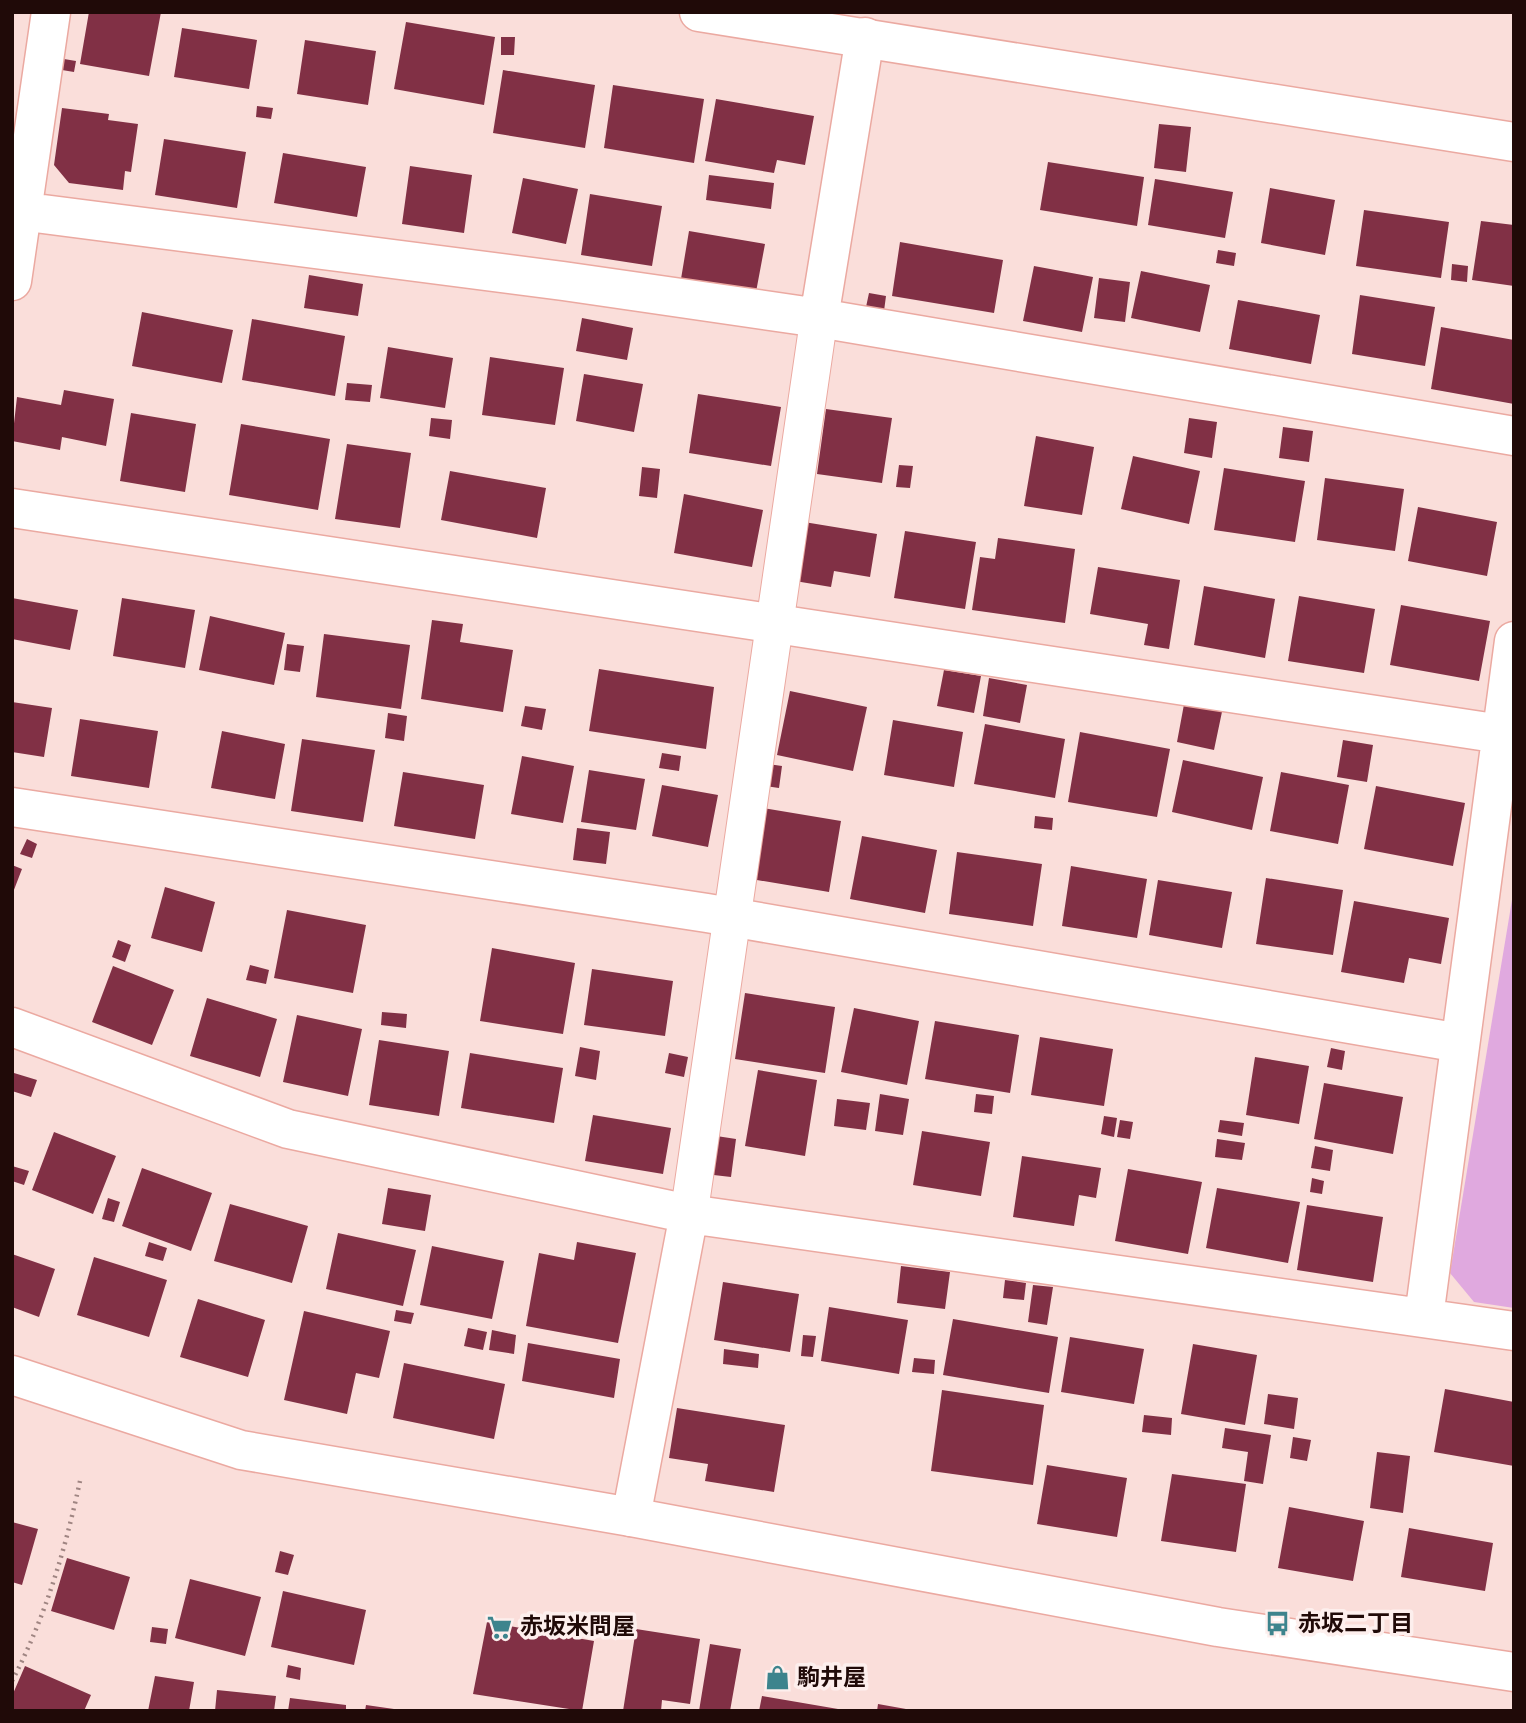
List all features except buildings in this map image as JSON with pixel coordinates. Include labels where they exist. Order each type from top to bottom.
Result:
[{"type":"street","points":[[12,281],[18,210],[51,12]]},
{"type":"street","points":[[699,12],[1514,142]]},
{"type":"street","points":[[631,1517],[688,1214],[819,318],[864,37]]},
{"type":"street","points":[[18,210],[563,281],[819,318],[1514,436]]},
{"type":"street","points":[[12,508],[775,621],[1501,734]]},
{"type":"street","points":[[1424,1317],[1514,641]]},
{"type":"street","points":[[12,807],[732,918],[1460,1043]]},
{"type":"street","points":[[12,1027],[288,1129],[688,1214],[1514,1331]]},
{"type":"street","points":[[12,1375],[242,1450],[631,1517],[1218,1628],[1514,1672]]},
{"type":"path","points":[[12,1681],[28,1652],[64,1556],[80,1481]]},
{"type":"shaded area","points":[[1514,888],[1514,1308],[1474,1302],[1450,1273]]},
{"type":"place","name":"赤坂二丁目","points":[[1278,1624]]},
{"type":"place","name":"赤坂米問屋","points":[[500,1627]]},
{"type":"place","name":"駒井屋","points":[[777,1678]]}]
